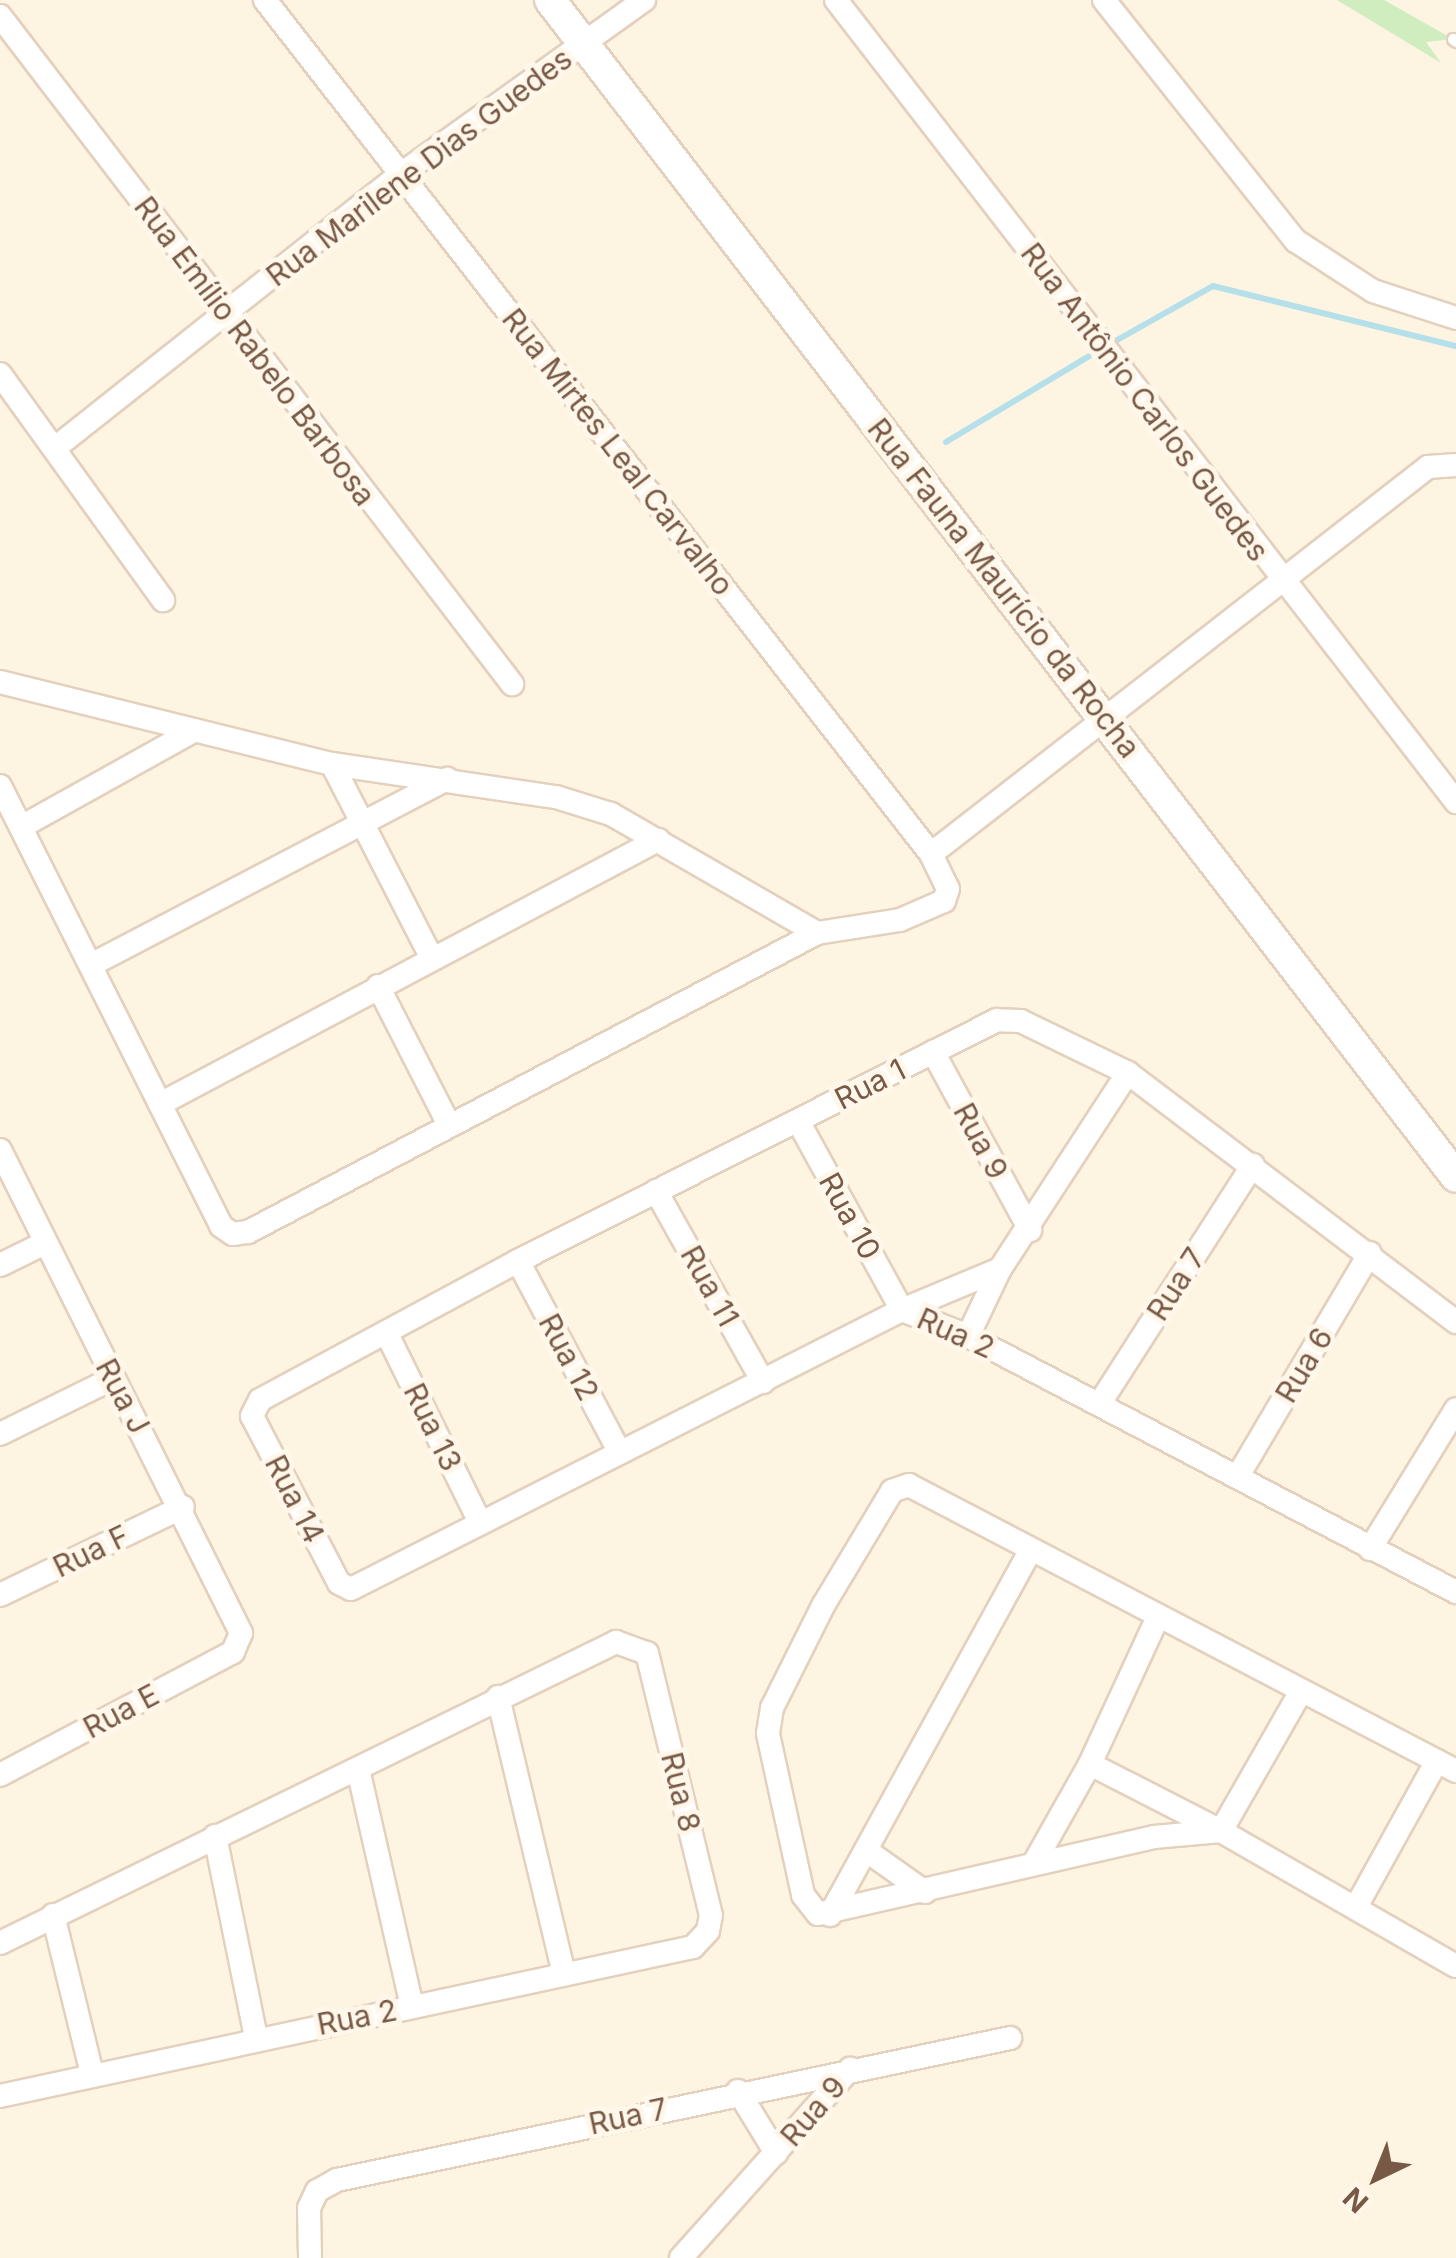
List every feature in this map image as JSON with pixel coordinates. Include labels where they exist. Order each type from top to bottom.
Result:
[{"type":"street","name":"Rua Mirtes Leal Carvalho","points":[[265,0],[931,854],[948,889],[936,910],[817,934]]},
{"type":"street","name":"Rua Fauna Maurício da Rocha","points":[[550,0],[1456,1177]]},
{"type":"street","name":"Rua Marilene Dias Guedes","points":[[54,448],[401,174],[644,0]]},
{"type":"street","name":"Rua Antônio Carlos Guedes","points":[[836,0],[1118,363],[1282,582],[1456,802]]},
{"type":"street","points":[[1104,0],[1296,241],[1373,291],[1456,318]]},
{"type":"street","name":"Rua Emílio Rabelo Barbosa","points":[[0,16],[512,684]]},
{"type":"street","points":[[0,374],[162,600]]},
{"type":"street","points":[[931,854],[1428,467],[1456,466]]},
{"type":"street","points":[[0,682],[332,764],[556,797],[611,814],[817,934]]},
{"type":"street","points":[[22,827],[195,730]]},
{"type":"street","points":[[332,764],[431,957]]},
{"type":"street","points":[[91,965],[362,819],[447,779]]},
{"type":"street","points":[[0,786],[221,1226],[234,1234],[248,1232],[817,934]]},
{"type":"street","points":[[160,1104],[658,840]]},
{"type":"street","points":[[378,986],[448,1125]]},
{"type":"street","name":"Rua 1","points":[[254,1408],[518,1261],[996,1020],[1021,1021],[1128,1073],[1253,1164],[1456,1322]]},
{"type":"street","name":"Rua 9","points":[[933,1052],[1030,1230]]},
{"type":"street","points":[[968,1336],[1000,1269],[1030,1230],[1128,1073]]},
{"type":"street","name":"Rua 10","points":[[798,1122],[902,1310]]},
{"type":"street","name":"Rua J","points":[[0,1150],[112,1379],[182,1506],[240,1644]]},
{"type":"street","name":"Rua 7","points":[[1100,1403],[1253,1164]]},
{"type":"street","name":"Rua 11","points":[[656,1191],[763,1382]]},
{"type":"street","points":[[0,1264],[46,1243]]},
{"type":"street","name":"Rua 6","points":[[1238,1476],[1370,1254]]},
{"type":"street","name":"Rua 12","points":[[518,1261],[620,1453]]},
{"type":"street","points":[[902,1310],[1000,1269]]},
{"type":"street","name":"Rua 2","points":[[344,1589],[902,1310],[968,1336],[1100,1403],[1456,1592]]},
{"type":"street","name":"Rua 13","points":[[386,1332],[480,1522]]},
{"type":"street","points":[[0,1434],[112,1379]]},
{"type":"street","name":"Rua 14","points":[[254,1408],[252,1416],[344,1589]]},
{"type":"street","points":[[1370,1549],[1456,1409]]},
{"type":"street","points":[[1221,1832],[1154,1837],[830,1915],[818,1914],[803,1894],[768,1734],[772,1708],[824,1604],[899,1486],[909,1484],[1300,1694],[1446,1766],[1356,1907]]},
{"type":"street","name":"Rua F","points":[[0,1595],[182,1506]]},
{"type":"street","points":[[830,1915],[1030,1552]]},
{"type":"street","points":[[1034,1863],[1090,1764],[1158,1617]]},
{"type":"street","name":"Rua 8","points":[[498,1697],[616,1642],[648,1653],[711,1915],[708,1931]]},
{"type":"street","name":"Rua E","points":[[0,1775],[240,1644]]},
{"type":"street","points":[[1221,1832],[1300,1694]]},
{"type":"street","points":[[0,1943],[358,1770],[498,1697],[564,1974]]},
{"type":"street","points":[[1090,1764],[1221,1832],[1456,1966]]},
{"type":"street","points":[[358,1770],[412,2007]]},
{"type":"street","points":[[215,1836],[256,2036]]},
{"type":"street","points":[[867,1850],[925,1892]]},
{"type":"street","points":[[53,1915],[92,2074]]},
{"type":"street","name":"Rua 2","points":[[0,2096],[256,2036],[693,1947],[708,1931]]},
{"type":"street","name":"Rua 7","points":[[310,2258],[309,2208],[318,2191],[337,2180],[738,2091],[1010,2038]]},
{"type":"street","name":"Rua 9","points":[[681,2258],[850,2069]]},
{"type":"street","name":"Rua 9","points":[[738,2091],[776,2153]]},
{"type":"green space","points":[[1337,0],[1384,0],[1453,39],[1426,42],[1441,63]]},
{"type":"waterway","points":[[1110,344],[1213,286],[1456,346]]},
{"type":"waterway","points":[[946,442],[1099,350]]}]
